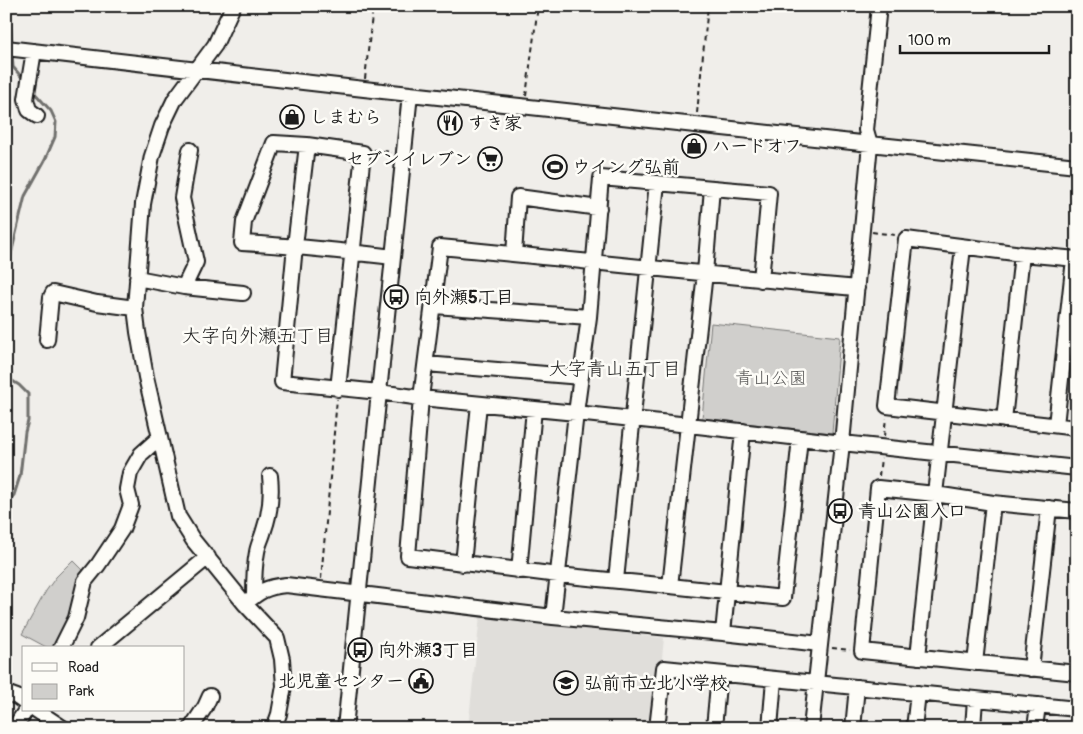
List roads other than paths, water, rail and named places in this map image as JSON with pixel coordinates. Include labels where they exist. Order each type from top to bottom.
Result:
[{"type":"street","points":[[233,6],[216,45],[175,99],[162,126],[152,156],[143,204],[135,308],[146,377],[178,516],[193,540],[250,600],[277,638],[282,660],[284,686],[279,714],[274,728]]},
{"type":"street","points":[[811,728],[816,683],[824,646],[870,144],[866,130],[879,6]]},
{"type":"street","points":[[6,48],[364,89],[1077,166]]},
{"type":"street","points":[[34,51],[26,99],[29,110],[37,116]]},
{"type":"street","points":[[345,728],[410,94]]},
{"type":"street","points":[[338,389],[353,252],[363,153],[307,145],[274,143],[244,222],[242,243],[295,246],[353,252],[393,257]]},
{"type":"street","points":[[307,145],[282,382],[1077,468]]},
{"type":"street","points":[[184,287],[196,262],[182,198],[190,150]]},
{"type":"street","points":[[553,616],[589,317],[601,178],[769,193],[761,280]]},
{"type":"street","points":[[616,580],[657,183]]},
{"type":"street","points":[[670,586],[689,425],[712,188]]},
{"type":"street","points":[[514,254],[518,197],[599,208]]},
{"type":"street","points":[[1056,425],[1075,259],[906,239],[887,406],[1077,428]]},
{"type":"street","points":[[800,438],[782,598],[519,571],[408,556],[421,398],[440,247],[857,288]]},
{"type":"street","points":[[918,657],[963,247]]},
{"type":"street","points":[[1004,420],[1022,254]]},
{"type":"street","points":[[137,278],[184,287],[243,293]]},
{"type":"street","points":[[47,340],[53,293],[97,303],[135,308]]},
{"type":"street","points":[[434,306],[589,317]]},
{"type":"street","points":[[426,364],[581,377]]},
{"type":"street","points":[[462,564],[479,404]]},
{"type":"street","points":[[519,571],[534,409]]},
{"type":"street","points":[[723,632],[743,431]]},
{"type":"street","points":[[62,646],[76,618],[85,581],[122,529],[131,505],[127,489],[130,472],[141,454],[160,437]]},
{"type":"street","points":[[250,600],[257,550],[265,528],[270,505],[270,476]]},
{"type":"street","points":[[1077,511],[992,503],[878,488],[862,651],[1077,674]]},
{"type":"street","points":[[975,663],[992,503]]},
{"type":"street","points":[[1031,669],[1049,508]]},
{"type":"street","points":[[100,646],[208,557]]},
{"type":"street","points":[[250,600],[270,587],[286,585],[553,616],[723,632],[824,646]]},
{"type":"street","points":[[657,728],[664,668],[1077,709]]},
{"type":"street","points":[[714,728],[719,674]]},
{"type":"street","points":[[770,728],[774,679]]},
{"type":"street","points":[[853,728],[858,688]]},
{"type":"street","points":[[6,693],[22,701]]},
{"type":"street","points":[[914,728],[918,693]]},
{"type":"street","points":[[191,728],[210,696]]},
{"type":"street","points":[[973,728],[975,699]]},
{"type":"street","points":[[1035,728],[1038,705]]},
{"type":"street","points":[[14,728],[25,712]]},
{"type":"street","points":[[39,712],[62,728]]},
{"type":"waterway","points":[[7,6],[12,45]]},
{"type":"waterway","points":[[12,51],[13,67],[25,81]]},
{"type":"waterway","points":[[6,275],[25,196],[45,160],[55,137],[56,122],[51,111],[32,90]]},
{"type":"waterway","points":[[6,377],[19,385],[28,394],[28,421],[20,476],[14,495],[6,504]]},
{"type":"place","name":"しまむら","points":[[292,117]]},
{"type":"place","name":"すき家","points":[[450,123]]},
{"type":"place","name":"ハードオフ","points":[[694,146]]},
{"type":"place","name":"セブンイレブン","points":[[490,159]]},
{"type":"place","name":"ウイング弘前","points":[[555,167]]},
{"type":"place","name":"向外瀬5丁目","points":[[396,297]]},
{"type":"place","name":"青山公園入口","points":[[840,511]]},
{"type":"place","name":"向外瀬3丁目","points":[[360,650]]},
{"type":"place","name":"北児童センター","points":[[421,681]]},
{"type":"place","name":"弘前市立北小学校","points":[[566,683]]},
{"type":"district","name":"大字向外瀬五丁目","points":[[258,335]]},
{"type":"district","name":"大字青山五丁目","points":[[615,368]]},
{"type":"park label","name":"青山公園","points":[[771,378]]}]
